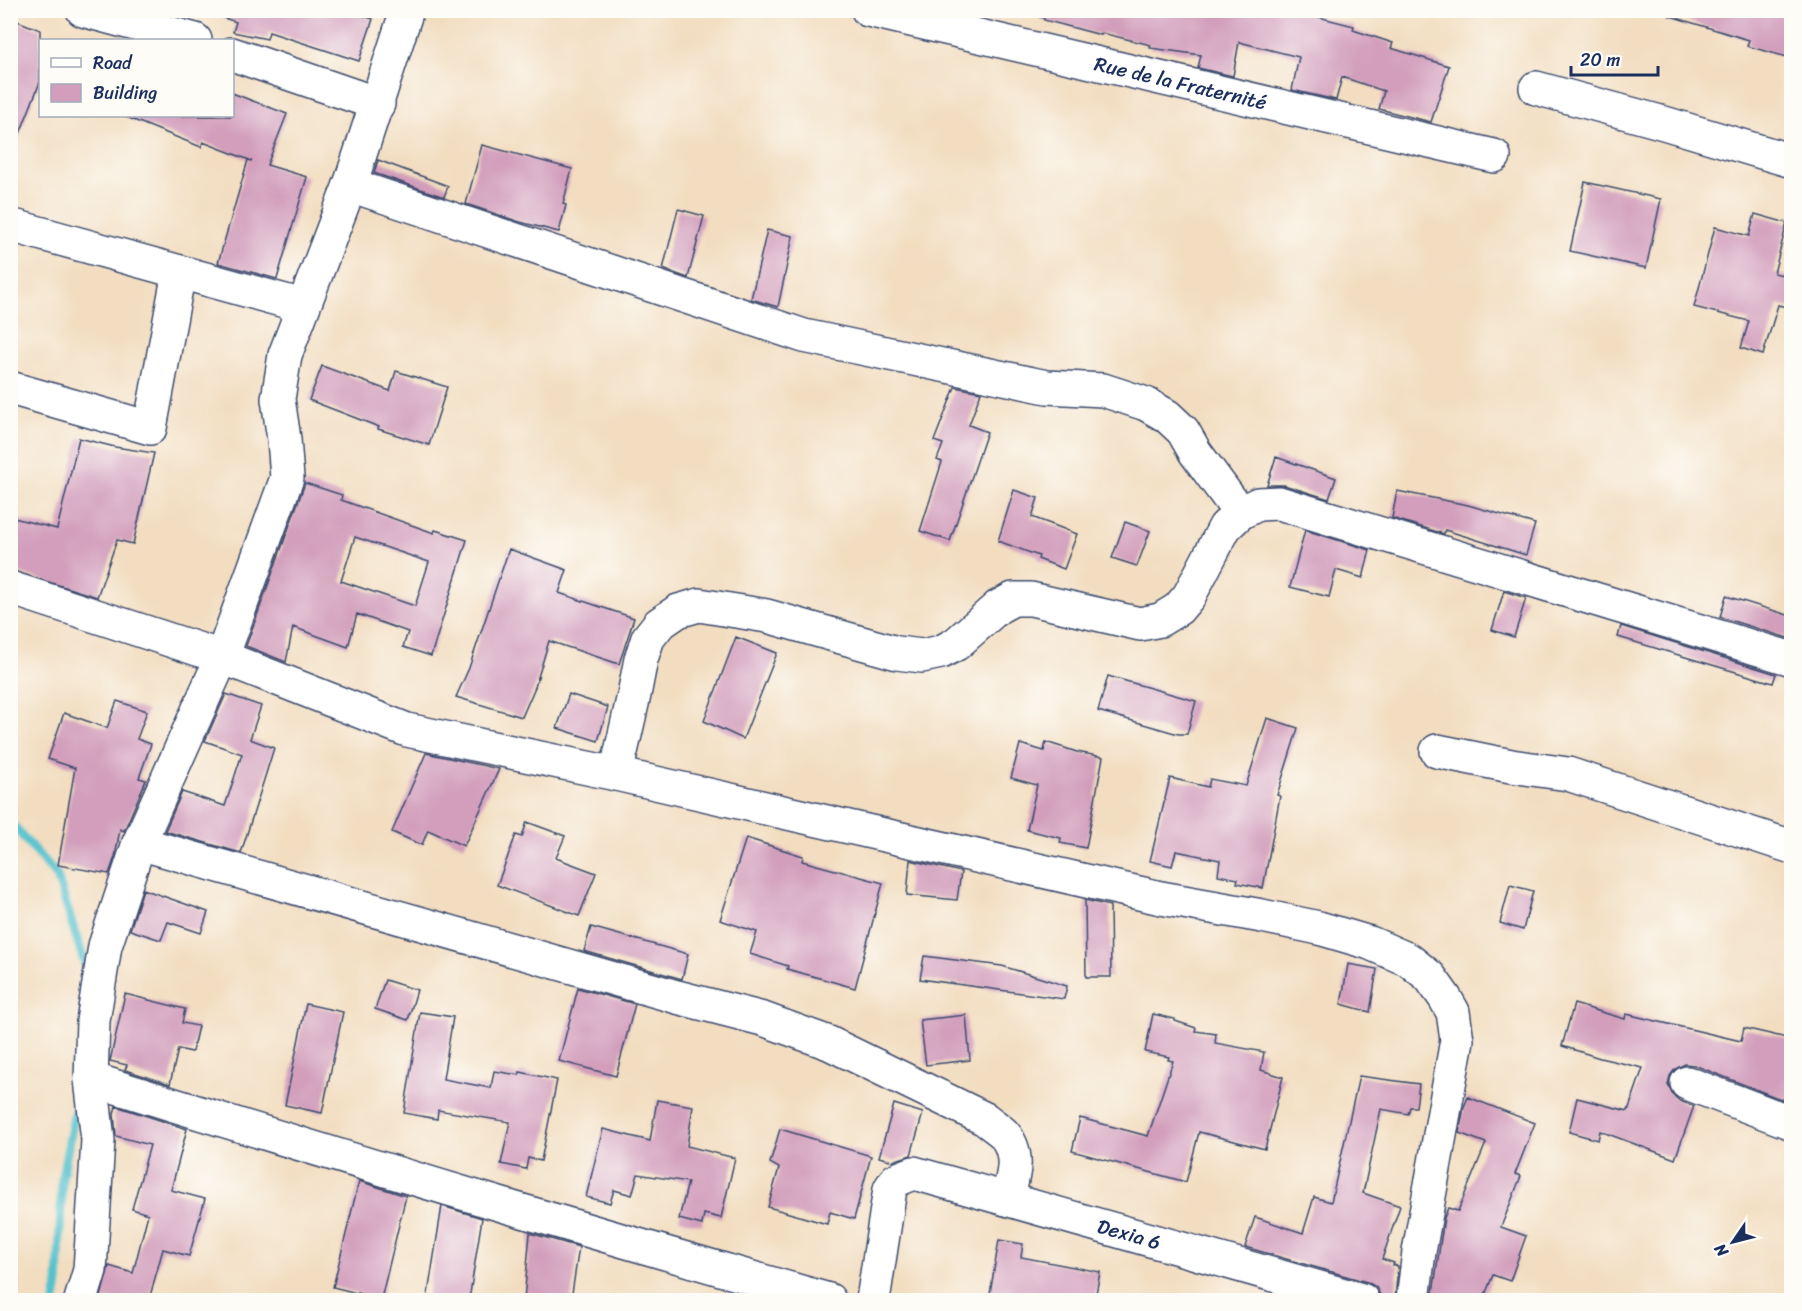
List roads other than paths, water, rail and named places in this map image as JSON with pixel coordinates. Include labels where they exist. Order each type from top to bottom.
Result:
[{"type":"street","points":[[83,10],[191,39]]},
{"type":"street","points":[[81,1300],[90,1270],[98,1140],[91,1079],[93,1021],[105,946],[139,843],[222,657],[287,478],[278,399],[285,354],[350,185],[407,10]]},
{"type":"street","name":"Rue de la Fraternité","points":[[868,10],[1494,156]]},
{"type":"street","points":[[234,55],[378,104]]},
{"type":"street","points":[[1536,88],[1791,161]]},
{"type":"street","points":[[350,185],[804,336],[1047,387],[1103,390],[1146,404],[1167,416],[1182,430],[1195,452],[1240,513]]},
{"type":"street","points":[[10,225],[303,306]]},
{"type":"street","points":[[10,388],[150,428],[178,272]]},
{"type":"street","points":[[616,774],[641,659],[648,638],[660,624],[678,611],[699,605],[767,615],[897,653],[922,656],[941,652],[956,644],[998,607],[1013,600],[1031,600],[1140,624],[1160,620],[1178,609],[1189,596],[1225,527],[1240,513],[1258,504],[1279,503],[1791,659]]},
{"type":"street","points":[[10,588],[222,657],[407,730],[616,774],[1161,898],[1319,928],[1370,943],[1409,960],[1430,977],[1445,998],[1453,1012],[1457,1040],[1419,1252],[1413,1300]]},
{"type":"street","points":[[1437,752],[1568,774],[1791,847]]},
{"type":"street","points":[[139,843],[677,997],[763,1019],[829,1043],[985,1119],[1004,1134],[1014,1152],[1015,1168],[1007,1199]]},
{"type":"street","points":[[91,1079],[315,1150],[575,1228],[829,1300]]},
{"type":"street","points":[[1687,1083],[1791,1123]]},
{"type":"street","name":"Dexia 6","points":[[873,1300],[890,1189],[896,1179],[914,1173],[1362,1300]]},
{"type":"waterway","points":[[10,822],[57,876],[88,974]]},
{"type":"waterway","points":[[55,1300],[58,1284],[62,1177],[79,1092]]}]
